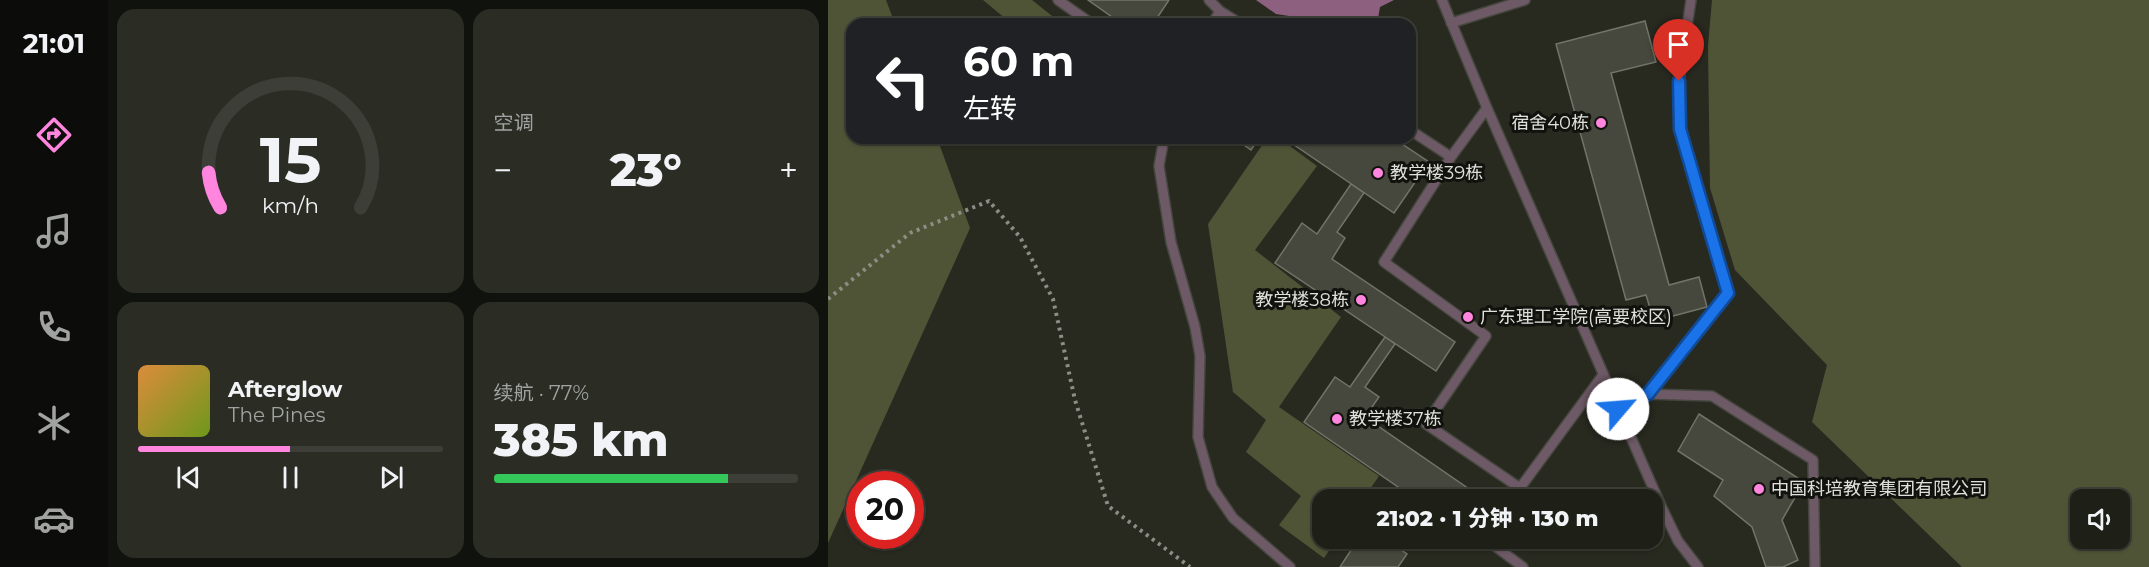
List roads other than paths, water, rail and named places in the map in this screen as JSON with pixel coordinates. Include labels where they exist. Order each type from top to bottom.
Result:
[{"type":"lane","points":[[1058,0],[1084,18]]},
{"type":"lane","points":[[1209,0],[1231,18]]},
{"type":"lane","points":[[1442,0],[1486,108],[1661,506],[1678,541],[1698,567]]},
{"type":"lane","points":[[1451,23],[1525,0]]},
{"type":"lane","points":[[1618,409],[1648,394],[1728,293],[1680,129],[1679,81],[1691,0]]},
{"type":"lane","points":[[1216,18],[1220,11]]},
{"type":"lane","points":[[1486,108],[1451,156],[1384,262],[1486,336],[1426,424],[1520,488],[1603,375]]},
{"type":"lane","points":[[1416,134],[1451,156]]},
{"type":"lane","points":[[1163,144],[1159,166],[1171,242],[1197,336],[1200,356],[1198,437],[1212,487],[1233,518],[1290,567]]},
{"type":"lane","points":[[1648,394],[1712,396],[1813,460],[1815,567]]},
{"type":"lane","points":[[1499,549],[1523,567]]},
{"type":"place","name":"宿舍40栋","points":[[1601,123]]},
{"type":"place","name":"教学楼39栋","points":[[1378,173]]},
{"type":"place","name":"教学楼38栋","points":[[1361,300]]},
{"type":"place","name":"广东理工学院(高要校区)","points":[[1468,317]]},
{"type":"place","name":"教学楼37栋","points":[[1337,419]]},
{"type":"place","name":"中国科培教育集团有限公司","points":[[1759,489]]}]
